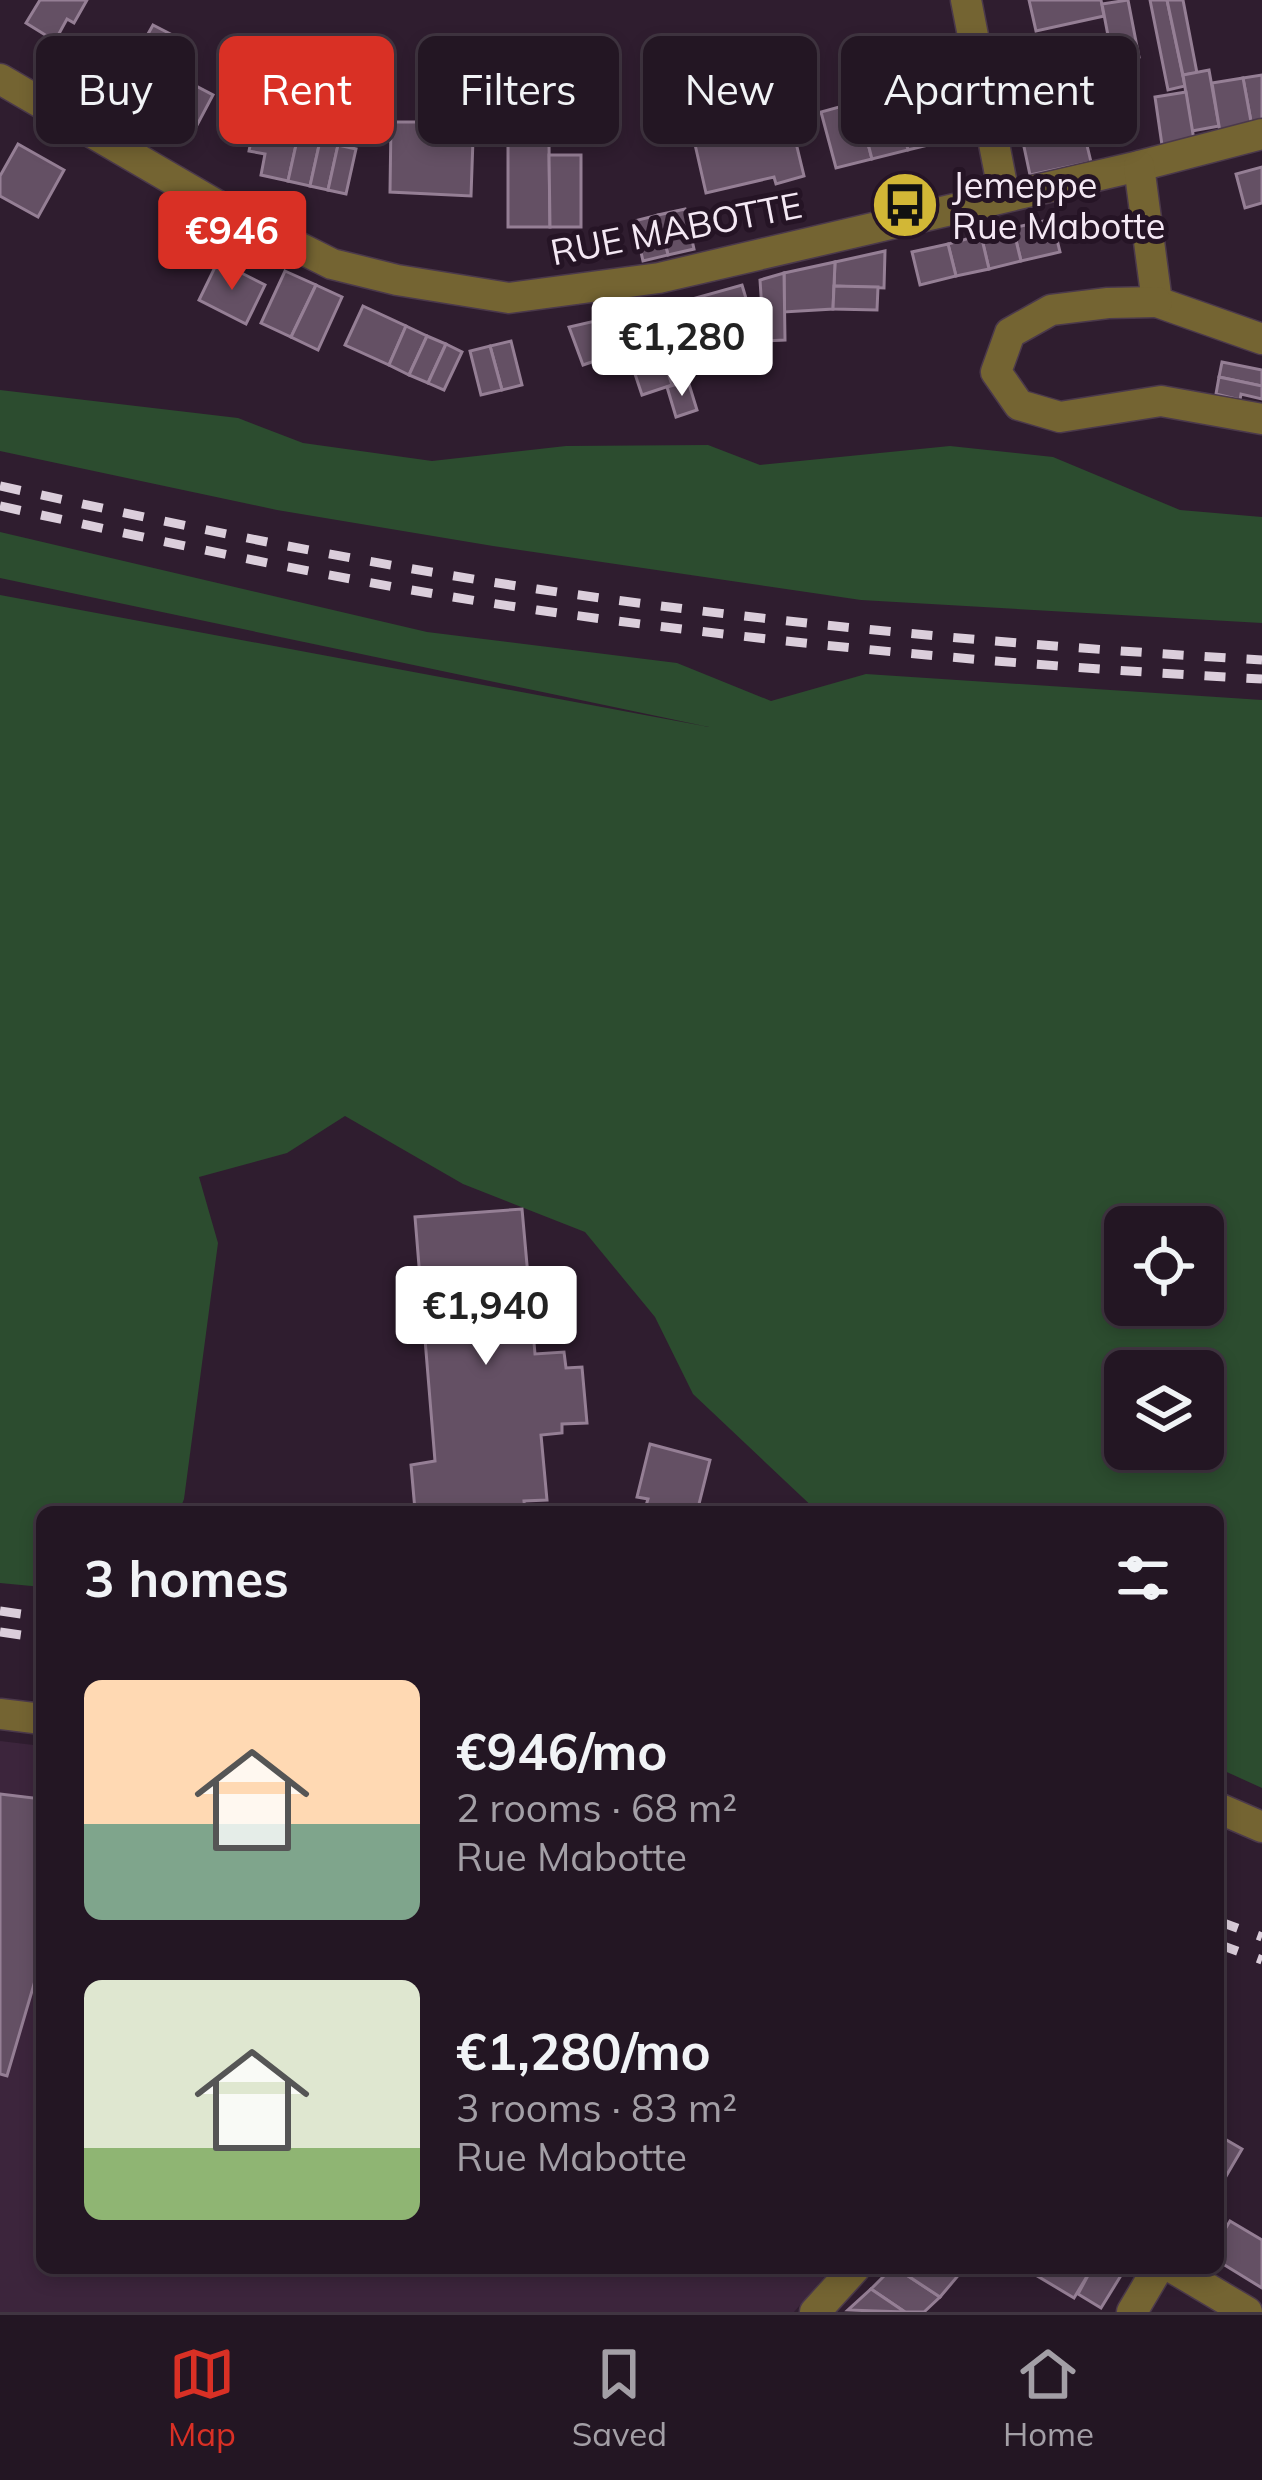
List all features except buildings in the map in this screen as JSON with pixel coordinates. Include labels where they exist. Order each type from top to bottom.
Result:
[{"type":"street","points":[[966,0],[1004,196]]},
{"type":"street","name":"RUE MABOTTE","points":[[0,80],[232,214],[332,264],[509,298],[659,278],[1262,134]]},
{"type":"street","points":[[1139,166],[1157,302]]},
{"type":"street","points":[[1262,339],[1157,302],[1108,303],[1052,310],[1010,333],[996,372],[1019,405],[1060,417],[1161,401],[1262,419]]},
{"type":"street","points":[[0,1714],[36,1718]]},
{"type":"street","points":[[1224,1811],[1262,1827]]},
{"type":"street","points":[[815,2312],[850,2274]]},
{"type":"street","points":[[1132,2312],[1154,2274]]},
{"type":"street","points":[[1183,2274],[1247,2312]]},
{"type":"shaded area","points":[[0,1741],[36,1745],[36,2274],[827,2274],[794,2312],[0,2312]]},
{"type":"green space","points":[[0,390],[238,418],[303,443],[432,461],[566,446],[708,445],[760,465],[950,446],[1053,457],[1180,510],[1262,517],[1262,623],[861,600],[277,510],[0,451]]},
{"type":"green space","points":[[0,532],[427,632],[677,663],[771,701],[866,674],[1262,700],[1262,1788],[1224,1771],[1224,1506],[812,1506],[693,1394],[655,1317],[585,1232],[463,1184],[345,1116],[287,1153],[199,1177],[218,1243],[181,1506],[36,1506],[36,1586],[0,1583],[0,595],[709,727],[0,578]]},
{"type":"railway","points":[[0,486],[334,555],[627,602],[899,632],[1262,660]]},
{"type":"railway","points":[[0,506],[334,576],[537,610],[898,652],[1262,679]]},
{"type":"railway","points":[[0,1611],[36,1616]]},
{"type":"railway","points":[[0,1632],[36,1637]]},
{"type":"railway","points":[[1224,1923],[1262,1937]]},
{"type":"railway","points":[[1224,1946],[1262,1960]]},
{"type":"place","name":"Jemeppe Rue Mabotte","points":[[905,205]]}]
